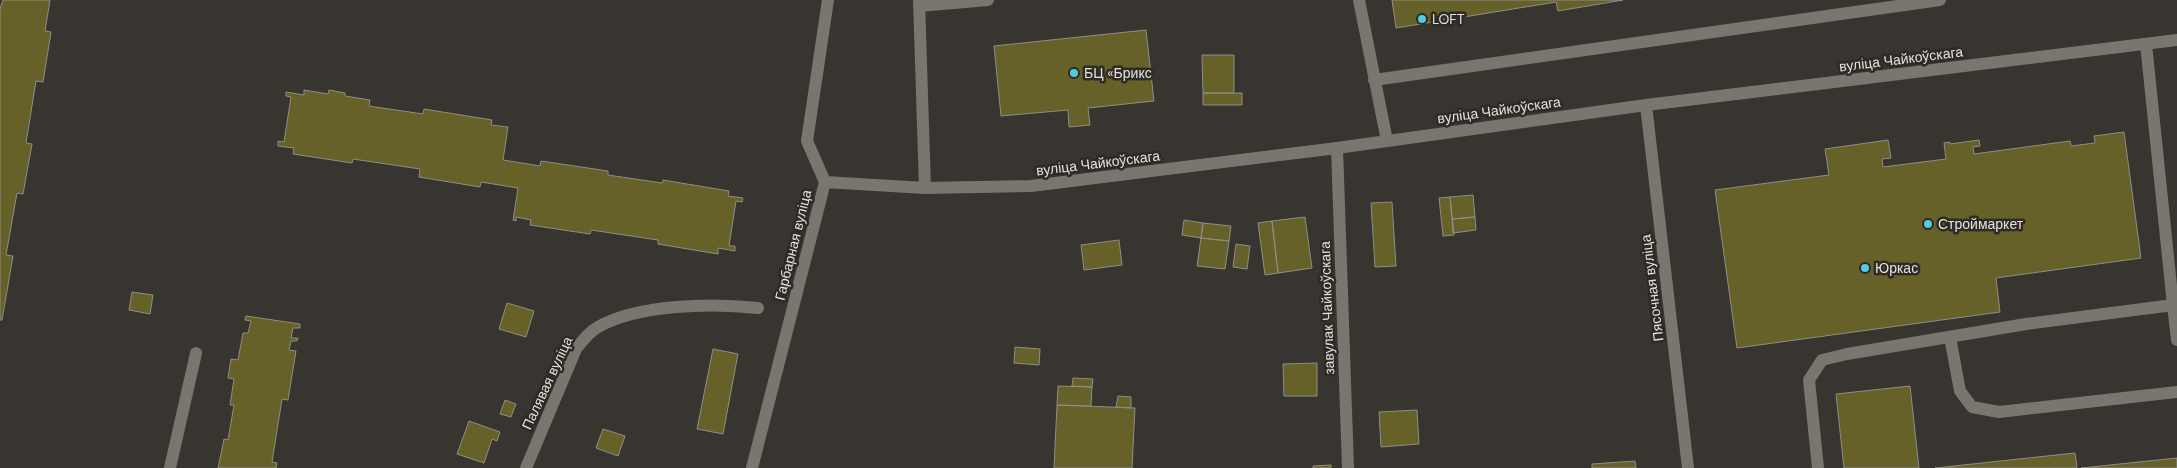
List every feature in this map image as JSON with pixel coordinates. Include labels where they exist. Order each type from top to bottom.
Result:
[{"type":"street","name":"Гарбарная вуліца","points":[[752,468],[824,182],[807,141],[828,0]]},
{"type":"street","points":[[925,188],[919,3],[988,0]]},
{"type":"street","points":[[1359,0],[1387,141]]},
{"type":"street","points":[[1374,80],[1940,0]]},
{"type":"street","name":"вуліца Чайкоўскага","points":[[824,182],[925,188],[1030,186],[1337,148],[1646,105],[2177,40]]},
{"type":"street","points":[[2146,44],[2177,340]]},
{"type":"street","name":"Пясочная вуліца","points":[[1646,105],[1688,468]]},
{"type":"street","name":"завулак Чайкоўскага","points":[[1337,148],[1348,468]]},
{"type":"street","name":"Палявая вуліца","points":[[526,468],[576,349],[586,336],[596,328],[611,320],[664,309],[724,304],[758,308]]},
{"type":"street","points":[[1818,468],[1809,380],[1822,360],[1847,354],[2026,324],[2173,305]]},
{"type":"street","points":[[1950,337],[1960,391],[1972,407],[1999,412],[2177,392]]},
{"type":"street","points":[[170,468],[196,353]]},
{"type":"building","points":[[3,0],[50,0],[45,31],[51,32],[43,82],[36,81],[26,143],[32,144],[23,194],[17,193],[6,255],[13,256],[2,320],[0,320],[0,9]]},
{"type":"building","name":"LOFT","points":[[1392,0],[1623,0],[1558,11],[1556,2],[1396,28]]},
{"type":"building","name":"БЦ «Брикс","points":[[1146,30],[1154,101],[1088,108],[1090,125],[1069,127],[1068,110],[1001,116],[994,46]]},
{"type":"building","points":[[1202,55],[1234,55],[1234,93],[1203,93]]},
{"type":"building","points":[[304,90],[328,94],[329,90],[345,93],[345,96],[370,100],[369,106],[423,114],[424,109],[492,120],[491,125],[508,127],[503,160],[540,166],[541,161],[608,171],[608,175],[662,183],[663,180],[729,191],[728,196],[743,198],[742,202],[736,201],[729,246],[735,246],[735,251],[718,248],[718,254],[658,244],[658,240],[591,230],[590,234],[530,225],[531,220],[516,217],[516,221],[513,220],[518,188],[481,182],[480,187],[419,177],[420,169],[353,159],[352,163],[293,154],[294,148],[278,146],[278,141],[284,142],[291,97],[286,96],[286,92],[304,95]]},
{"type":"building","points":[[1203,93],[1242,93],[1242,105],[1203,105]]},
{"type":"building","name":"Строймаркет","points":[[2124,132],[2141,258],[1996,278],[2000,312],[1737,348],[1715,190],[1829,175],[1825,149],[1888,140],[1891,158],[1882,159],[1883,167],[1946,159],[1944,143],[1950,142],[1950,144],[1979,140],[1980,146],[1973,147],[1974,154],[2070,141],[2071,146],[2095,143],[2094,136]]},
{"type":"building","points":[[1473,195],[1475,217],[1452,219],[1450,197]]},
{"type":"building","points":[[1450,197],[1454,235],[1443,236],[1439,198]]},
{"type":"building","points":[[1392,202],[1396,266],[1375,267],[1371,203]]},
{"type":"building","points":[[1305,217],[1312,268],[1278,273],[1272,221]]},
{"type":"building","points":[[1475,217],[1476,230],[1453,233],[1452,219]]},
{"type":"building","points":[[1184,220],[1203,223],[1201,238],[1182,235]]},
{"type":"building","points":[[1272,221],[1278,273],[1265,275],[1258,223]]},
{"type":"building","points":[[1203,223],[1231,226],[1229,241],[1201,238]]},
{"type":"building","points":[[1201,238],[1229,241],[1225,269],[1197,266]]},
{"type":"building","points":[[1119,240],[1122,265],[1084,270],[1081,245]]},
{"type":"building","points":[[1236,244],[1250,246],[1247,269],[1233,267]]},
{"type":"building","points":[[132,292],[153,295],[150,314],[129,310]]},
{"type":"building","points":[[507,303],[534,311],[526,337],[499,329]]},
{"type":"building","points":[[246,316],[300,324],[300,328],[293,328],[291,338],[298,338],[297,341],[291,341],[289,350],[296,351],[288,400],[282,399],[272,462],[277,463],[276,468],[218,468],[224,439],[228,440],[234,405],[230,405],[234,379],[228,378],[231,359],[238,360],[243,333],[248,333],[251,321],[245,320]]},
{"type":"building","points":[[1015,347],[1040,349],[1039,365],[1014,363]]},
{"type":"building","points":[[713,349],[738,354],[723,434],[697,429]]},
{"type":"building","points":[[1317,363],[1317,396],[1284,396],[1283,364]]},
{"type":"building","points":[[1073,378],[1093,379],[1092,387],[1072,386]]},
{"type":"building","points":[[1058,386],[1092,387],[1091,406],[1057,405]]},
{"type":"building","points":[[1910,386],[1919,468],[1844,468],[1836,394]]},
{"type":"building","points":[[1118,396],[1131,397],[1131,408],[1116,407]]},
{"type":"building","points":[[505,400],[516,404],[511,417],[500,414]]},
{"type":"building","points":[[1057,405],[1135,408],[1132,468],[1054,468]]},
{"type":"building","points":[[1417,410],[1419,444],[1381,447],[1379,412]]},
{"type":"building","points":[[469,421],[500,432],[497,441],[492,439],[484,463],[457,454]]},
{"type":"building","points":[[603,429],[625,436],[618,456],[596,448]]},
{"type":"building","points":[[2075,453],[2077,468],[1935,468]]},
{"type":"building","points":[[2177,458],[2177,468],[2081,468]]},
{"type":"building","points":[[1635,461],[1636,468],[1592,468],[1592,464]]},
{"type":"building","points":[[1331,465],[1331,468],[1313,468],[1313,466]]},
{"type":"place","name":"LOFT","points":[[1422,19]]},
{"type":"place","name":"БЦ «Брикс","points":[[1074,73]]},
{"type":"place","name":"Строймаркет","points":[[1928,224]]},
{"type":"place","name":"Юркас","points":[[1865,268]]}]
